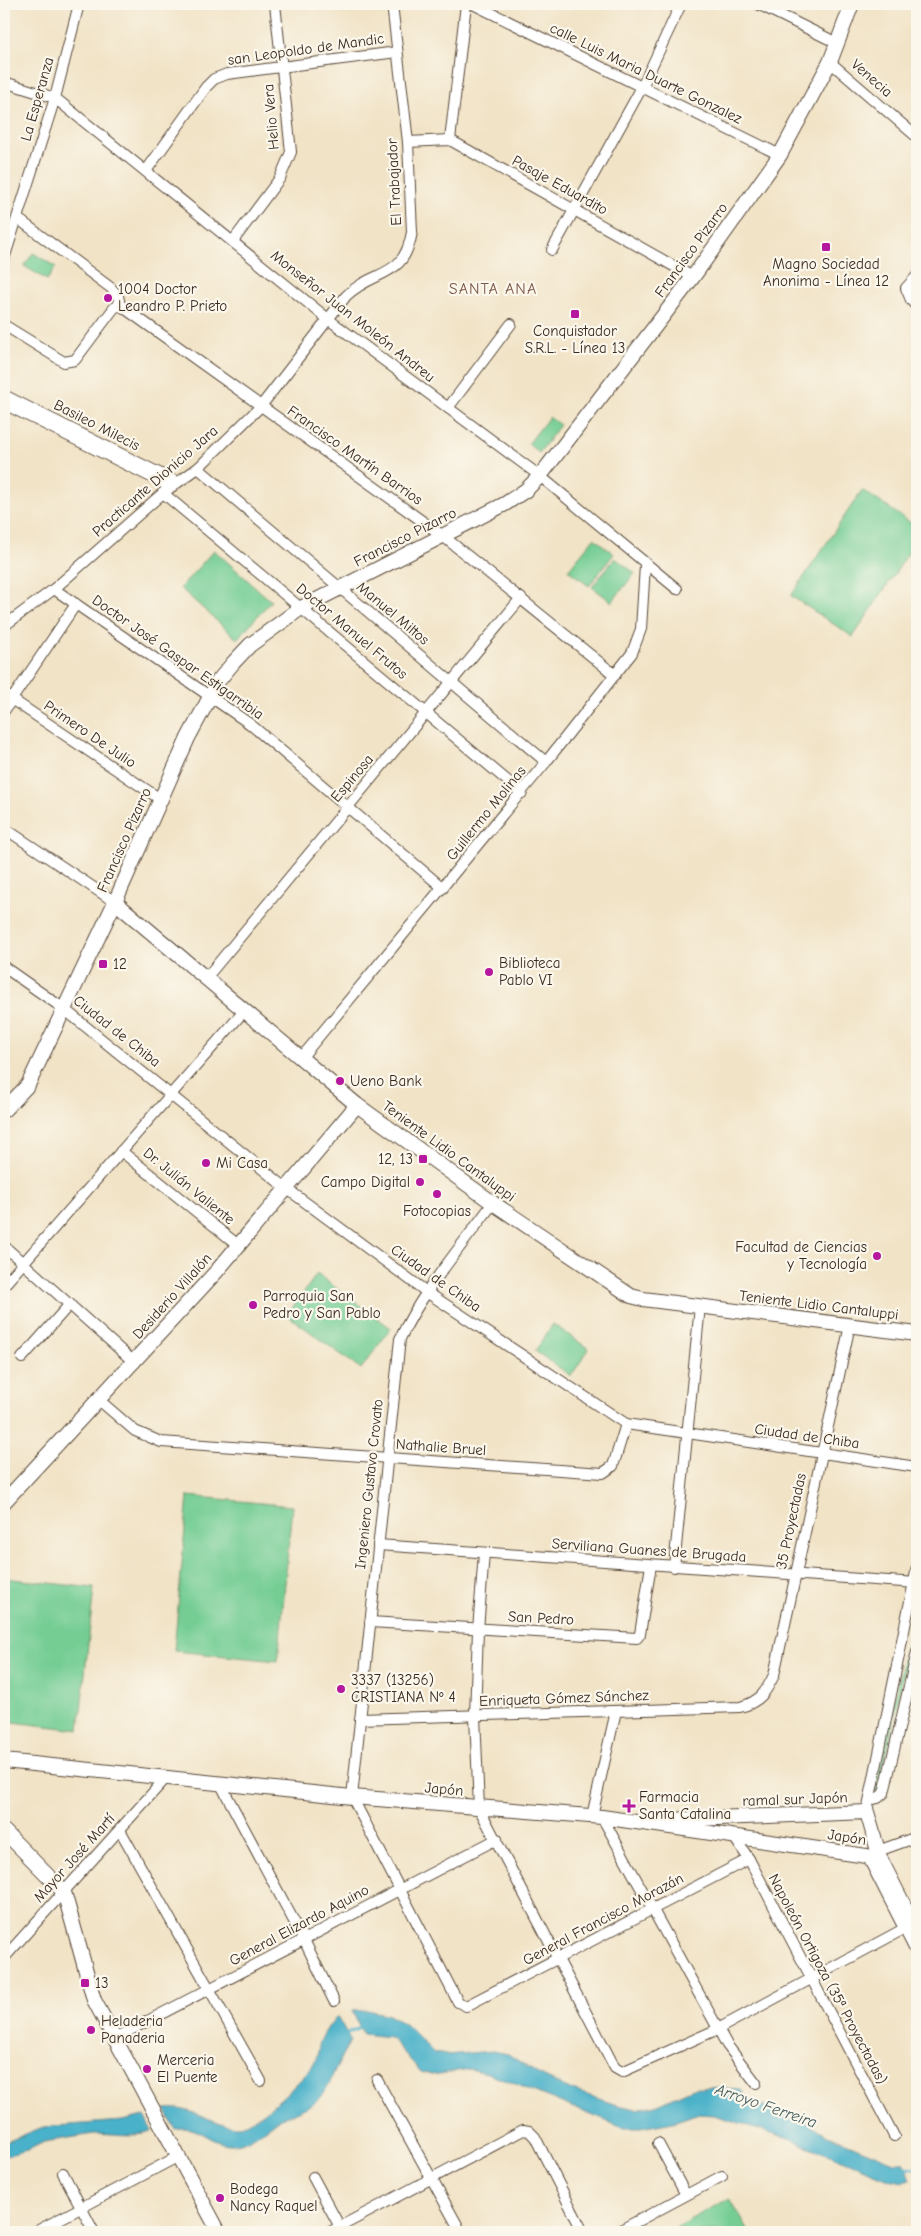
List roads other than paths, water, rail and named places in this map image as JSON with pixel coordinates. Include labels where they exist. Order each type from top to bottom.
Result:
[{"type":"street","name":"La Esperanza","points":[[4,259],[55,98],[79,4]]},
{"type":"street","name":"Helio Vera","points":[[233,240],[280,178],[291,152],[274,4]]},
{"type":"street","name":"El Trabajador","points":[[328,319],[356,286],[393,270],[403,259],[410,245],[412,232],[408,142],[392,4]]},
{"type":"street","points":[[408,142],[450,140],[466,4]]},
{"type":"street","name":"calle Luis Maria Duarte Gonzalez","points":[[473,4],[780,155]]},
{"type":"street","points":[[552,250],[576,211],[642,87],[681,4]]},
{"type":"street","points":[[758,4],[838,43]]},
{"type":"street","name":"Francisco Pizarro","points":[[5,1107],[28,1085],[115,902],[188,738],[211,695],[233,663],[250,645],[301,608],[505,504],[526,490],[540,476],[693,277],[780,155],[830,62],[852,4]]},
{"type":"street","name":"san Leopoldo de Mandic","points":[[146,172],[206,87],[214,79],[227,74],[282,69],[397,52]]},
{"type":"street","name":"Venecia","points":[[830,62],[917,136]]},
{"type":"street","name":"Monseñor Juan Moleón Andreu","points":[[4,82],[55,98],[233,240],[328,319],[540,476],[645,565],[677,589]]},
{"type":"street","name":"Pasaje Eduardito","points":[[450,140],[693,277]]},
{"type":"street","points":[[4,325],[64,362],[75,360],[114,308],[120,305],[118,296],[111,288],[17,218]]},
{"type":"street","points":[[917,276],[906,288],[911,300],[917,307]]},
{"type":"street","name":"Francisco Martín Barrios","points":[[120,305],[443,536],[615,675]]},
{"type":"street","name":"Practicante Dionicio Jara","points":[[6,622],[54,589],[170,487],[198,468],[261,406],[328,319]]},
{"type":"street","points":[[448,408],[511,324]]},
{"type":"street","name":"Basileo Milecis","points":[[4,395],[170,487]]},
{"type":"street","points":[[4,404],[170,487]]},
{"type":"street","name":"Manuel Miltos","points":[[198,468],[546,762]]},
{"type":"street","name":"Doctor Manuel Frutos","points":[[170,487],[301,608],[522,793]]},
{"type":"street","name":"Guillermo Molinas","points":[[301,1058],[522,793],[615,675],[639,639],[645,565]]},
{"type":"street","name":"Doctor José Gaspar Estigarribia","points":[[54,589],[211,695],[250,724],[443,888]]},
{"type":"street","name":"Espinosa","points":[[206,978],[521,598]]},
{"type":"street","points":[[4,711],[8,696],[76,604]]},
{"type":"street","name":"Primero De Julio","points":[[8,696],[160,799]]},
{"type":"street","name":"Teniente Lidio Cantaluppi","points":[[4,828],[115,902],[357,1105],[493,1203],[631,1296],[917,1334]]},
{"type":"street","name":"Ciudad de Chiba","points":[[4,967],[64,1009],[172,1094],[286,1188],[428,1293],[626,1424],[917,1467]]},
{"type":"street","points":[[4,1285],[245,1010]]},
{"type":"street","name":"Desiderio Villalón","points":[[4,1502],[135,1363],[357,1105]]},
{"type":"street","name":"Dr. Julián Valiente","points":[[121,1151],[238,1245]]},
{"type":"street","name":"Ingeniero Gustavo Crovato","points":[[352,1797],[400,1339],[428,1293],[493,1203]]},
{"type":"street","points":[[4,1246],[135,1363]]},
{"type":"street","points":[[22,1358],[70,1304]]},
{"type":"street","points":[[674,1567],[700,1306]]},
{"type":"street","name":"35 Proyectadas","points":[[740,1707],[754,1704],[766,1692],[774,1674],[820,1453],[850,1325]]},
{"type":"street","name":"Nathalie Bruel","points":[[99,1400],[136,1431],[162,1442],[603,1473],[613,1466],[626,1424]]},
{"type":"street","name":"Serviliana Guanes de Brugada","points":[[378,1545],[795,1576],[916,1583]]},
{"type":"street","points":[[484,1553],[478,1630],[475,1716],[478,1808],[615,2068],[622,2072],[718,2029],[811,1978],[912,1928]]},
{"type":"street","name":"San Pedro","points":[[370,1622],[478,1630],[637,1638],[640,1634],[651,1565]]},
{"type":"street","points":[[917,1567],[916,1583],[868,1806],[875,1855],[912,1928],[917,1954]]},
{"type":"street","points":[[868,1806],[884,1793],[917,1652]]},
{"type":"street","name":"Enriqueta Gómez Sánchez","points":[[360,1719],[740,1707]]},
{"type":"street","points":[[616,1711],[597,1816],[653,1910],[718,2029],[756,2083]]},
{"type":"street","name":"Japón","points":[[4,1761],[352,1797],[597,1816],[875,1855],[917,1837]]},
{"type":"street","name":"Mayor José Martí","points":[[4,1958],[166,1778]]},
{"type":"street","points":[[220,1783],[304,1940],[334,2001]]},
{"type":"street","points":[[352,1797],[400,1889]]},
{"type":"street","name":"ramal sur Japón","points":[[634,1822],[868,1806]]},
{"type":"street","points":[[120,1830],[261,2081]]},
{"type":"street","points":[[4,1831],[64,1892],[88,1984],[219,2232]]},
{"type":"street","name":"Napoleón Ortigoza (35ª Proyectadas)","points":[[734,1836],[748,1859],[894,2136]]},
{"type":"street","name":"General Elizardo Aquino","points":[[115,2038],[496,1839]]},
{"type":"street","name":"General Francisco Morazán","points":[[400,1889],[458,2002],[462,2005],[471,2005],[748,1859]]},
{"type":"street","points":[[377,2080],[461,2232]]},
{"type":"street","points":[[330,2232],[341,2230],[430,2178],[519,2131],[529,2131],[535,2137],[583,2232]]},
{"type":"street","points":[[658,2143],[686,2195]]},
{"type":"street","points":[[35,2232],[178,2156]]},
{"type":"street","points":[[63,2173],[94,2232]]},
{"type":"street","points":[[617,2232],[722,2176]]},
{"type":"street","points":[[313,2177],[341,2230]]},
{"type":"water","points":[[367,2010],[389,2015],[406,2025],[434,2053],[446,2055],[493,2051],[508,2054],[538,2074],[572,2090],[617,2105],[637,2109],[656,2105],[695,2087],[740,2089],[750,2102],[806,2121],[826,2134],[894,2162],[903,2162],[911,2180],[903,2182],[889,2179],[788,2138],[714,2115],[696,2114],[673,2122],[641,2128],[623,2128],[491,2074],[470,2069],[432,2075],[421,2072],[390,2037],[363,2034],[352,2011]]},
{"type":"water","points":[[337,2016],[351,2041],[322,2095],[312,2104],[276,2121],[249,2140],[236,2144],[221,2143],[191,2129],[175,2129],[165,2109],[184,2110],[217,2122],[235,2126],[243,2125],[265,2111],[290,2090],[309,2070],[317,2055],[323,2035]]},
{"type":"water","points":[[144,2116],[152,2131],[131,2136],[94,2134],[44,2142],[28,2150],[4,2156],[4,2143],[43,2127],[122,2121]]},
{"type":"waterway","name":"Arroyo Ferreira","points":[[343,2035],[362,2026]]},
{"type":"waterway","name":"Arroyo Ferreira","points":[[903,2168],[917,2169]]},
{"type":"place","name":"Magno Sociedad Anonima - Línea 12","points":[[826,247]]},
{"type":"place","name":"1004 Doctor Leandro P. Prieto","points":[[108,298]]},
{"type":"place","name":"Conquistador S.R.L. - Línea 13","points":[[575,314]]},
{"type":"place","name":"12","points":[[103,964]]},
{"type":"place","name":"Biblioteca Pablo VI","points":[[489,972]]},
{"type":"place","name":"Ueno Bank","points":[[340,1081]]},
{"type":"place","name":"12, 13","points":[[423,1159]]},
{"type":"place","name":"Mi Casa","points":[[206,1163]]},
{"type":"place","name":"Campo Digital","points":[[420,1182]]},
{"type":"place","name":"Fotocopias","points":[[437,1194]]},
{"type":"place","name":"Facultad de Ciencias y Tecnología","points":[[877,1256]]},
{"type":"place","name":"Parroquia San Pedro y San Pablo","points":[[253,1305]]},
{"type":"place","name":"3337 (13256) CRISTIANA Nº 4","points":[[341,1689]]},
{"type":"place","name":"Farmacia Santa Catalina","points":[[629,1806]]},
{"type":"place","name":"13","points":[[85,1983]]},
{"type":"place","name":"Heladeria Panaderia","points":[[91,2030]]},
{"type":"place","name":"Merceria El Puente","points":[[147,2069]]},
{"type":"place","name":"Bodega Nancy Raquel","points":[[220,2198]]},
{"type":"district","name":"SANTA ANA","points":[[493,289]]}]
